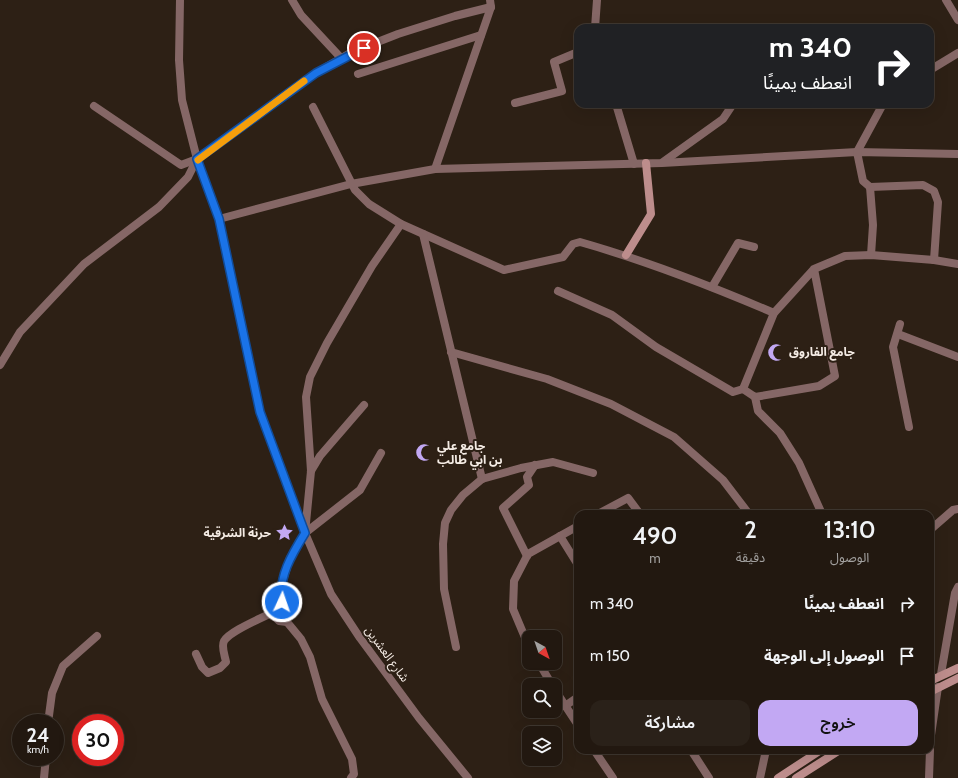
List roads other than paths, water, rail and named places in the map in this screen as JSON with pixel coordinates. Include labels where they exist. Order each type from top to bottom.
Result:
[{"type":"street","name":"شارع العشرين","points":[[180,0],[179,60],[182,100],[197,159],[219,219],[260,412],[305,533],[331,594],[360,638],[419,718],[468,778]]},
{"type":"street","points":[[292,0],[300,15],[341,58]]},
{"type":"street","points":[[596,24],[598,0]]},
{"type":"street","points":[[946,0],[958,20]]},
{"type":"street","points":[[94,106],[181,165],[197,159],[316,73],[352,52],[398,34],[490,4]]},
{"type":"street","points":[[435,169],[490,4]]},
{"type":"street","points":[[358,74],[481,34]]},
{"type":"street","points":[[515,103],[562,91],[554,62],[574,54]]},
{"type":"street","points":[[934,68],[958,54]]},
{"type":"street","points":[[313,107],[351,184],[369,204],[401,224],[423,234],[440,240],[504,270],[562,257],[573,244],[580,242],[626,255],[712,287],[774,313]]},
{"type":"street","points":[[617,108],[634,164]]},
{"type":"street","points":[[662,163],[722,119],[730,108]]},
{"type":"street","points":[[881,108],[858,152],[863,181],[870,187],[923,185],[934,191],[938,202],[934,260]]},
{"type":"street","points":[[219,219],[351,184],[435,169],[662,163],[858,152],[958,154]]},
{"type":"street","points":[[0,365],[20,332],[84,264],[159,207],[188,177],[197,159]]},
{"type":"street","points":[[626,255],[651,214],[646,163]]},
{"type":"street","points":[[870,187],[873,225],[871,255]]},
{"type":"street","points":[[305,533],[311,471],[306,397],[310,377],[327,343],[369,273],[401,224]]},
{"type":"street","points":[[423,234],[482,478]]},
{"type":"street","points":[[712,287],[738,243],[754,247]]},
{"type":"street","points":[[743,389],[774,313],[814,269],[845,256],[871,255],[934,260],[958,264]]},
{"type":"street","points":[[743,389],[755,397],[819,386],[835,376],[814,269]]},
{"type":"street","points":[[558,291],[612,315],[656,346],[733,392],[743,389]]},
{"type":"street","points":[[900,324],[893,347],[908,427]]},
{"type":"street","points":[[898,334],[958,357]]},
{"type":"street","points":[[451,352],[547,379],[611,404],[674,437],[723,480],[746,510]]},
{"type":"street","points":[[755,397],[758,412],[780,433],[799,463],[820,510]]},
{"type":"street","points":[[311,471],[320,456],[364,405]]},
{"type":"street","points":[[351,778],[354,774],[352,759],[322,699],[310,657],[302,640],[287,622],[280,590],[290,558],[305,533],[360,490],[381,453]]},
{"type":"street","points":[[456,647],[444,589],[443,544],[445,523],[455,505],[482,478],[535,465],[553,462],[593,473]]},
{"type":"street","points":[[527,556],[503,508],[529,485],[527,477],[535,465]]},
{"type":"street","points":[[606,510],[628,498],[637,510]]},
{"type":"street","points":[[934,527],[953,510],[958,509]]},
{"type":"street","points":[[522,630],[513,609],[514,581],[527,556],[574,528]]},
{"type":"street","points":[[560,536],[574,559]]},
{"type":"street","points":[[941,674],[955,593],[958,587]]},
{"type":"street","points":[[196,654],[202,667],[208,673],[212,672],[226,662],[223,649],[224,641],[232,634],[271,614],[279,621],[287,622]]},
{"type":"street","points":[[49,714],[52,693],[63,666],[97,636]]},
{"type":"street","points":[[934,678],[941,674],[958,668]]},
{"type":"street","points":[[934,690],[958,678]]},
{"type":"street","points":[[934,715],[938,688]]},
{"type":"street","points":[[565,706],[574,700]]},
{"type":"street","points":[[562,701],[574,719]]},
{"type":"street","points":[[597,754],[613,778]]},
{"type":"street","points":[[694,754],[709,778]]},
{"type":"street","points":[[760,778],[765,754]]},
{"type":"street","points":[[778,778],[815,754]]},
{"type":"street","points":[[796,778],[834,754]]},
{"type":"street","points":[[929,778],[930,754]]},
{"type":"street","points":[[44,778],[45,766]]},
{"type":"place","name":"جامع الفاروق","points":[[776,352]]},
{"type":"place","name":"جامع علي بن ابي طالب","points":[[424,453]]},
{"type":"place","name":"حرنة الشرقية","points":[[284,533]]}]
